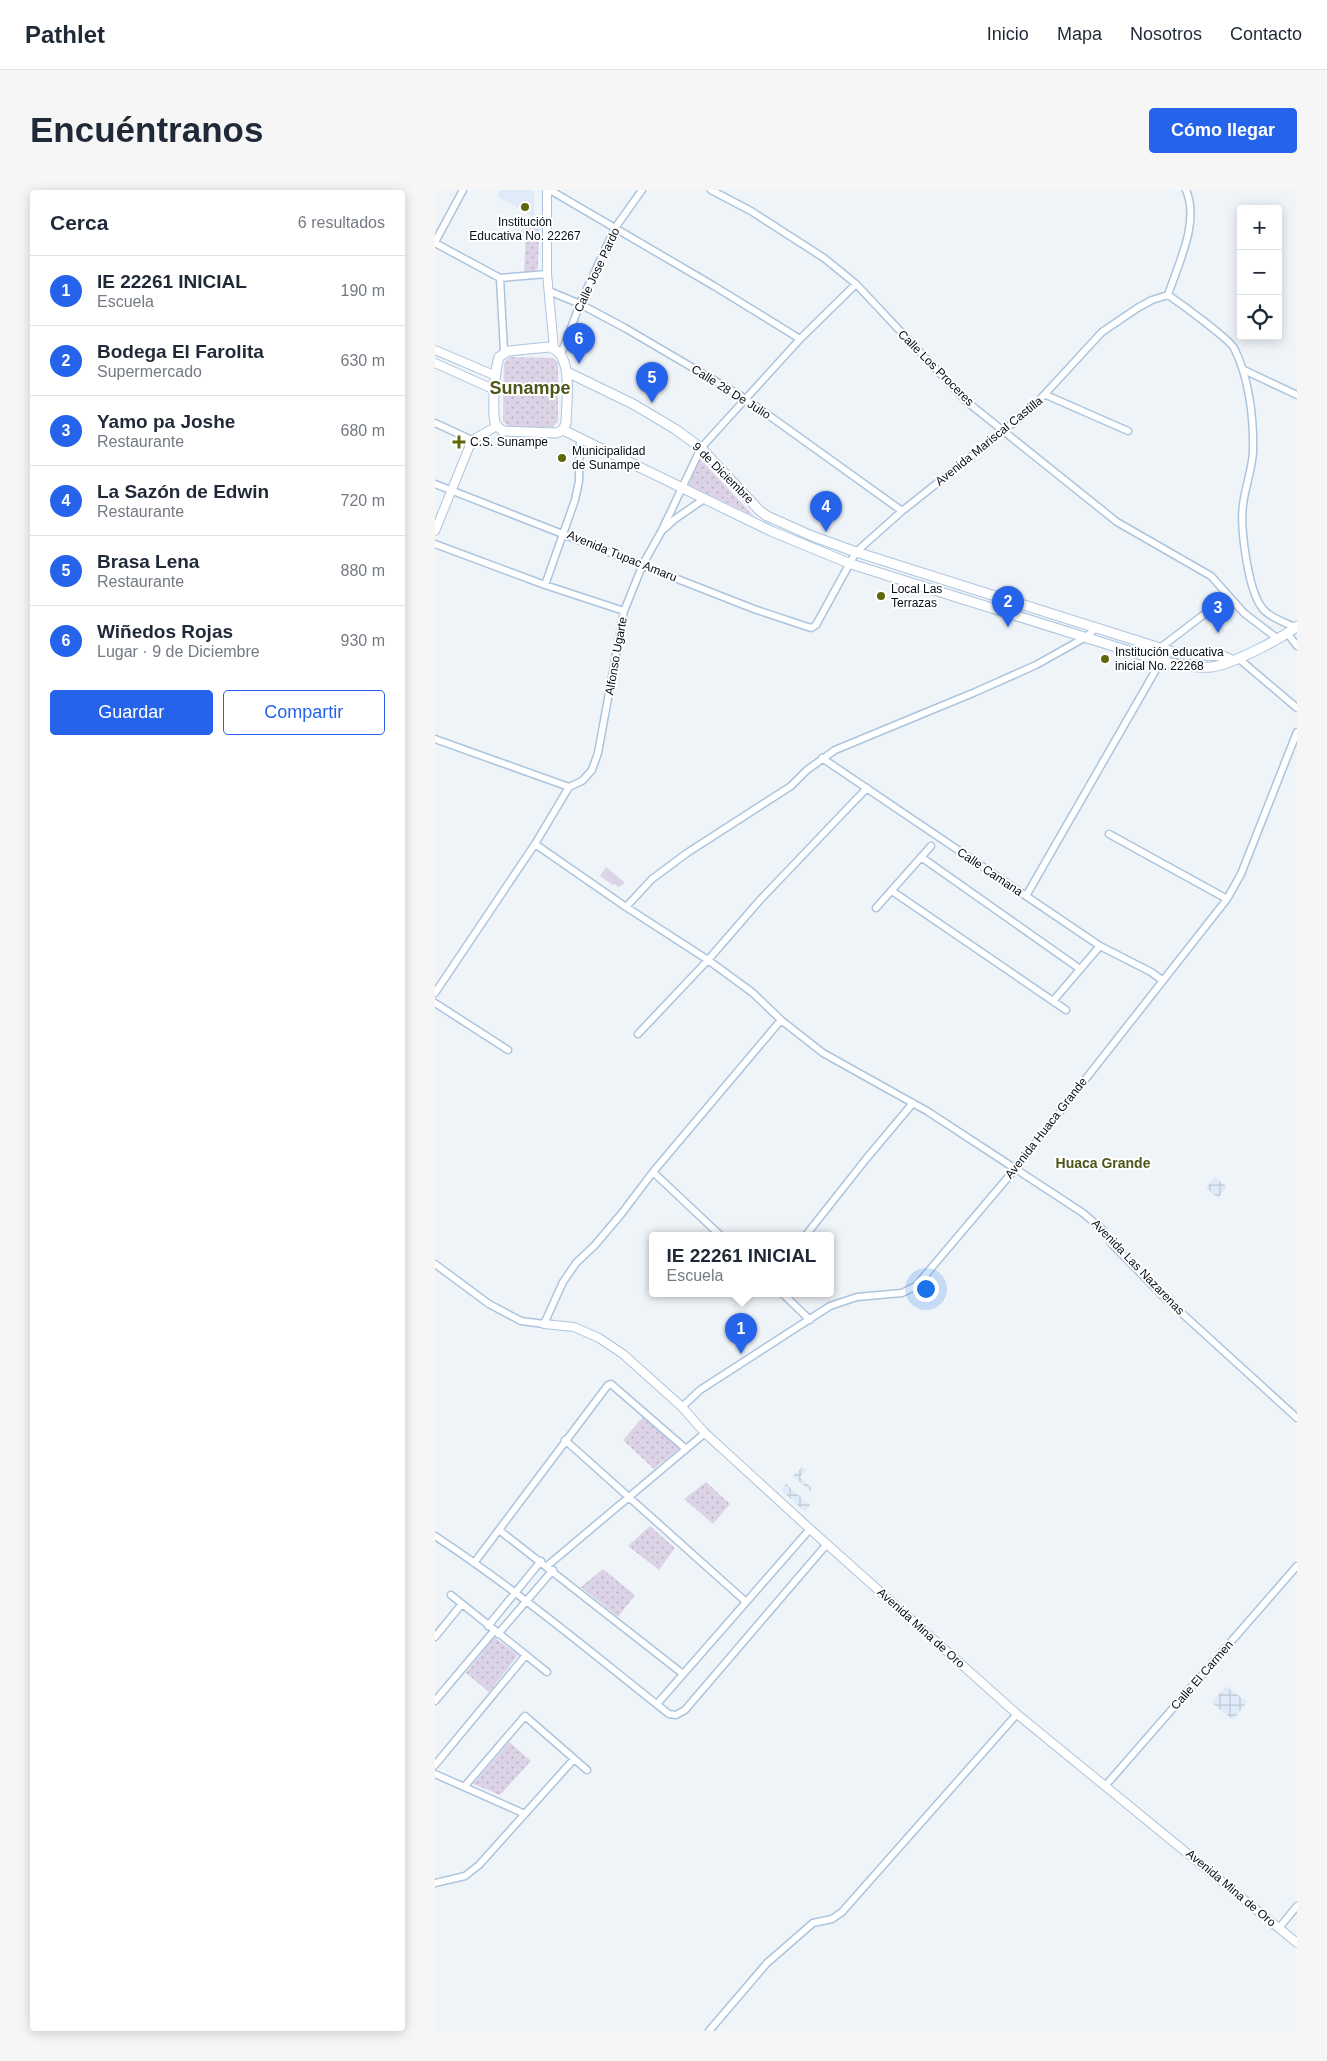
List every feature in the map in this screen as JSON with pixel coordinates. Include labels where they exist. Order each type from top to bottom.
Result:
[{"type":"main road","points":[[558,351],[565,362],[567,372],[566,423],[563,430],[556,433],[503,430],[497,426],[495,418],[495,390],[499,357],[504,352],[558,351]]},
{"type":"main road","name":"9 de Diciembre","points":[[567,372],[633,404],[675,428],[701,448],[760,511],[812,536],[856,552],[1179,654],[1223,656],[1235,659]]},
{"type":"main road","points":[[563,430],[807,547],[851,564],[1161,661],[1177,665],[1212,667],[1225,664],[1278,639],[1296,627]]},
{"type":"street","points":[[463,190],[435,242],[500,278],[547,274]]},
{"type":"street","points":[[558,351],[547,274],[549,190],[800,339]]},
{"type":"street","name":"Calle Jose Pardo","points":[[558,351],[615,228],[642,190]]},
{"type":"street","name":"Calle Los Proceres","points":[[711,190],[751,211],[808,246],[856,284],[966,401],[1117,522],[1211,576],[1244,613],[1278,639]]},
{"type":"street","points":[[1186,190],[1189,198],[1190,219],[1188,235],[1169,295],[1230,343],[1244,370],[1253,440],[1253,455],[1243,506],[1243,526],[1251,582],[1260,605],[1265,611],[1296,627]]},
{"type":"street","points":[[500,278],[504,352]]},
{"type":"street","name":"Alfonso Ugarte","points":[[435,993],[535,844],[569,787],[582,780],[592,770],[598,753],[624,611],[643,564],[661,532],[701,448],[800,339],[856,284]]},
{"type":"street","name":"Calle 28 De Julio","points":[[549,291],[580,304],[625,328],[746,399],[903,511]]},
{"type":"street","name":"Avenida Mariscal Castilla","points":[[856,552],[903,511],[1032,408],[1102,332],[1139,307],[1152,300],[1169,295]]},
{"type":"street","points":[[435,350],[496,376]]},
{"type":"street","points":[[435,363],[495,390]]},
{"type":"street","points":[[1244,370],[1297,395]]},
{"type":"street","points":[[1046,395],[1128,430]]},
{"type":"street","points":[[435,422],[472,440]]},
{"type":"street","points":[[435,532],[472,440],[497,426]]},
{"type":"street","points":[[545,585],[562,532],[575,500],[579,481],[580,439]]},
{"type":"street","name":"Avenida Tupac Amaru","points":[[435,484],[562,532],[754,609],[808,628],[816,626],[851,564]]},
{"type":"street","points":[[661,532],[675,519],[704,499]]},
{"type":"street","points":[[435,544],[545,585],[624,611]]},
{"type":"street","points":[[851,564],[856,552]]},
{"type":"street","points":[[1160,648],[1228,596]]},
{"type":"street","points":[[626,907],[652,879],[687,852],[791,786],[822,758],[835,750],[1018,673],[1086,637],[1096,628]]},
{"type":"street","points":[[1287,634],[1297,646]]},
{"type":"street","points":[[1235,659],[1297,708]]},
{"type":"street","points":[[1026,896],[1161,661]]},
{"type":"street","name":"Avenida Huaca Grande","points":[[682,1407],[700,1390],[830,1306],[857,1296],[902,1293],[916,1286],[1015,1169],[1227,899],[1241,874],[1297,732]]},
{"type":"street","points":[[435,740],[569,787]]},
{"type":"street","name":"Calle Camana","points":[[822,758],[1100,946],[1151,972],[1162,980]]},
{"type":"street","points":[[638,1034],[709,960],[760,900],[867,788]]},
{"type":"street","points":[[1109,834],[1227,899]]},
{"type":"street","name":"Avenida Las Nazarenas","points":[[535,844],[626,907],[709,960],[753,993],[781,1020],[823,1053],[913,1103],[1094,1221],[1111,1243],[1164,1297],[1297,1418]]},
{"type":"street","points":[[877,908],[931,846]]},
{"type":"street","points":[[921,857],[1080,969]]},
{"type":"street","points":[[892,890],[1066,1010]]},
{"type":"street","points":[[1053,1001],[1100,946]]},
{"type":"street","points":[[435,1003],[508,1050]]},
{"type":"street","points":[[435,1264],[489,1304],[521,1321],[544,1324],[563,1282],[576,1263],[595,1245],[653,1172],[781,1020]]},
{"type":"street","points":[[808,1232],[913,1103]]},
{"type":"street","points":[[653,1172],[717,1232]]},
{"type":"street","points":[[786,1297],[810,1320]]},
{"type":"street","name":"Avenida Mina de Oro","points":[[544,1324],[574,1327],[599,1338],[623,1354],[682,1407],[705,1433],[810,1529],[1017,1714],[1106,1785],[1297,1944]]},
{"type":"street","points":[[474,1563],[608,1385],[611,1384],[686,1449]]},
{"type":"street","points":[[488,1626],[544,1564],[628,1498],[705,1433]]},
{"type":"street","points":[[565,1440],[745,1601]]},
{"type":"street","points":[[657,1704],[745,1601],[810,1529]]},
{"type":"street","points":[[499,1530],[553,1570],[683,1674]]},
{"type":"street","points":[[435,1536],[527,1602],[672,1715],[683,1713],[827,1544]]},
{"type":"street","name":"Calle El Carmen","points":[[1106,1785],[1297,1566]]},
{"type":"street","points":[[435,1701],[496,1632],[527,1602],[553,1570]]},
{"type":"street","points":[[451,1595],[461,1605],[547,1672]]},
{"type":"street","points":[[435,1636],[461,1605]]},
{"type":"street","points":[[435,1765],[526,1655]]},
{"type":"street","points":[[709,2031],[767,1963],[813,1923],[831,1919],[842,1912],[1017,1714]]},
{"type":"street","points":[[464,1787],[525,1716],[587,1770]]},
{"type":"street","points":[[435,1883],[465,1876],[479,1866],[574,1759]]},
{"type":"street","points":[[435,1774],[525,1814]]},
{"type":"street","points":[[1279,1928],[1297,1906]]},
{"type":"shaded area","name":"Institución Educativa No. 22267","points":[[499,190],[534,190],[534,217],[498,197]]},
{"type":"shaded area","points":[[526,228],[539,229],[538,269],[524,275]]},
{"type":"shaded area","points":[[509,357],[553,358],[558,363],[558,421],[553,427],[509,427],[503,421],[504,363]]},
{"type":"shaded area","points":[[700,459],[754,516],[689,485]]},
{"type":"shaded area","points":[[606,867],[624,882],[623,885],[618,887],[600,876]]},
{"type":"shaded area","points":[[1215,1177],[1227,1187],[1218,1198],[1206,1188]]},
{"type":"shaded area","points":[[643,1417],[680,1448],[654,1469],[623,1440]]},
{"type":"shaded area","points":[[802,1467],[806,1470],[800,1477],[812,1488],[810,1491],[793,1476]]},
{"type":"shaded area","points":[[706,1482],[730,1504],[713,1524],[684,1499]]},
{"type":"shaded area","points":[[786,1484],[810,1505],[805,1512],[781,1490]]},
{"type":"shaded area","points":[[650,1526],[675,1548],[659,1570],[628,1546]]},
{"type":"shaded area","points":[[603,1569],[635,1595],[618,1617],[581,1587]]},
{"type":"shaded area","points":[[494,1637],[518,1655],[489,1692],[466,1673]]},
{"type":"shaded area","points":[[1226,1686],[1247,1702],[1233,1720],[1212,1703]]},
{"type":"shaded area","points":[[509,1742],[531,1761],[500,1795],[473,1784]]},
{"type":"place","name":"Institución Educativa No. 22267","points":[[525,207]]},
{"type":"place","name":"Wiñedos Rojas","points":[[579,364]]},
{"type":"place","name":"Brasa Lena","points":[[652,403]]},
{"type":"place","name":"C.S. Sunampe","points":[[459,442]]},
{"type":"place","name":"Municipalidad de Sunampe","points":[[562,458]]},
{"type":"place","name":"La Sazón de Edwin","points":[[826,532]]},
{"type":"place","name":"Local Las Terrazas","points":[[881,596]]},
{"type":"place","name":"Bodega El Farolita","points":[[1008,627]]},
{"type":"place","name":"Yamo pa Joshe","points":[[1218,633]]},
{"type":"place","name":"Institución educativa inicial No. 22268","points":[[1105,659]]},
{"type":"place","name":"IE 22261 INICIAL","points":[[741,1354]]},
{"type":"district","name":"Sunampe","points":[[530,388]]},
{"type":"district","name":"Huaca Grande","points":[[1103,1163]]}]
